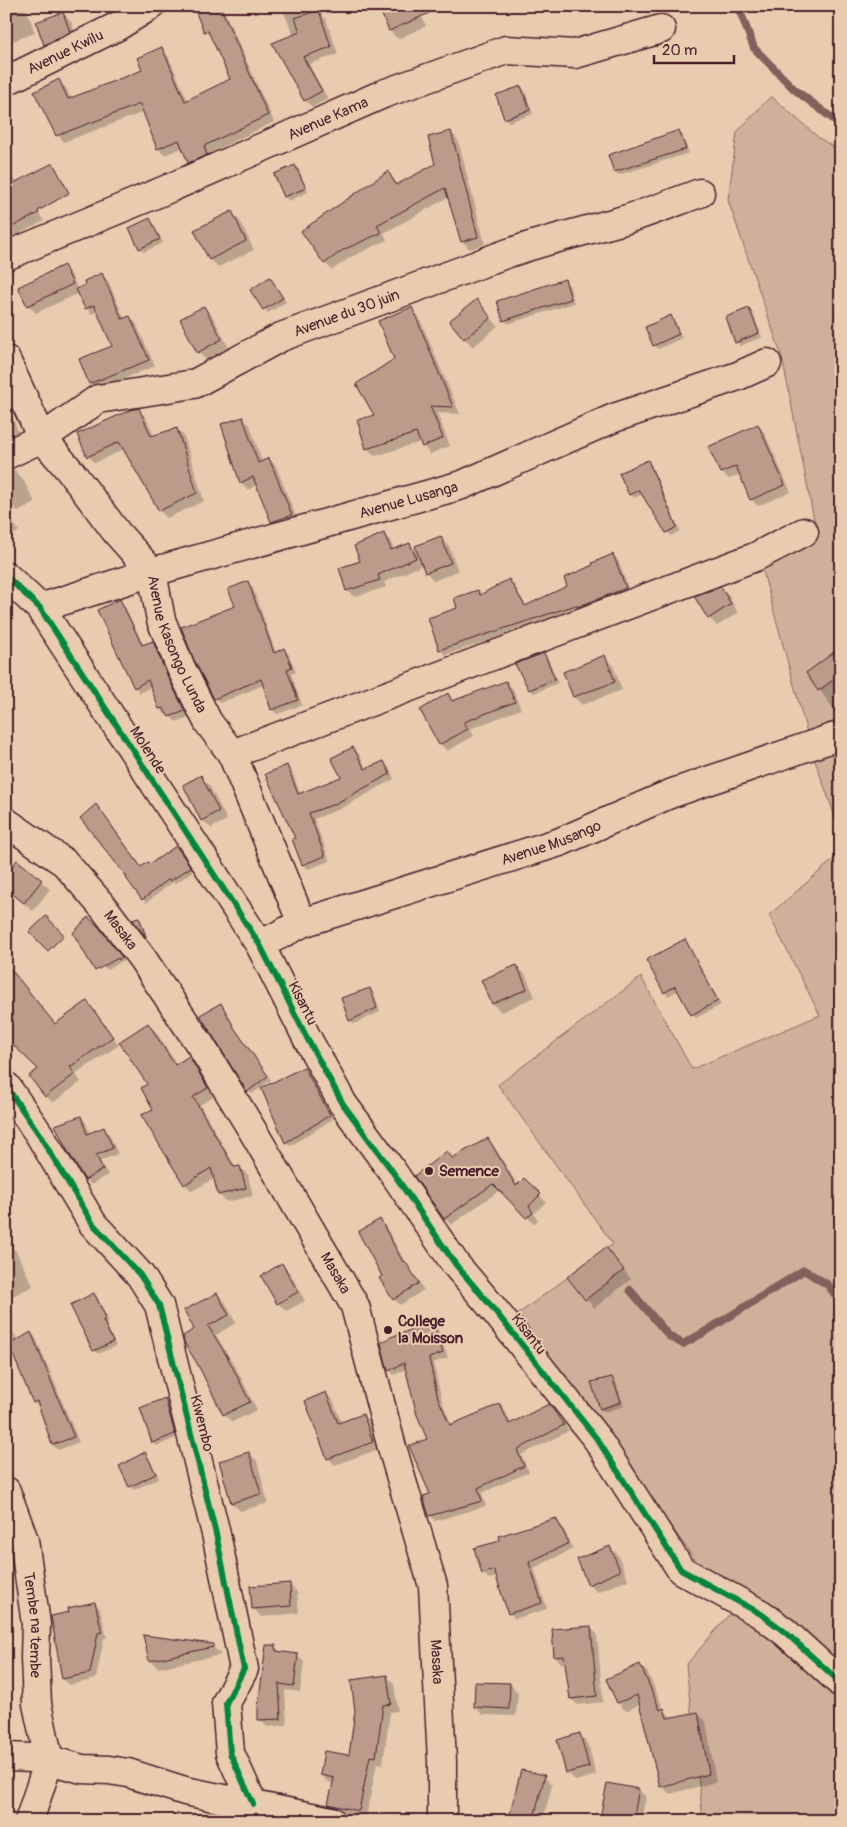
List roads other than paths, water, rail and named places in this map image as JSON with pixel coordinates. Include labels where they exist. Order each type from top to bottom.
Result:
[{"type":"street","name":"Avenue Kwilu","points":[[6,81],[118,26],[150,6]]},
{"type":"street","name":"Avenue Kama","points":[[6,256],[170,188],[384,94],[506,50],[575,54],[661,29]]},
{"type":"street","name":"Avenue du 30 juin","points":[[6,455],[42,438],[98,399],[194,384],[281,337],[477,266],[497,256],[594,227],[625,220],[700,193]]},
{"type":"street","name":"Avenue Kasongo Lunda","points":[[6,360],[42,438],[71,472],[117,533],[152,572],[161,620],[180,666],[208,722],[232,754],[302,923]]},
{"type":"street","name":"Avenue Lusanga","points":[[40,608],[152,572],[462,485],[614,418],[738,376],[767,363]]},
{"type":"street","points":[[232,754],[755,556],[804,532]]},
{"type":"street","name":"Molende","points":[[6,576],[40,608],[260,945]]},
{"type":"street","name":"Avenue Musango","points":[[260,945],[302,923],[560,842],[670,794],[841,735]]},
{"type":"street","name":"Masaka","points":[[6,822],[65,863],[104,908],[142,958],[201,1046],[250,1125],[355,1306],[391,1444],[433,1586],[442,1761],[442,1821]]},
{"type":"street","name":"Kisantu","points":[[260,945],[307,1038],[344,1104],[456,1265],[597,1439],[682,1570],[761,1614],[785,1632],[841,1683]]},
{"type":"street","name":"Kiwembo","points":[[6,1086],[39,1134],[93,1224],[140,1276],[158,1305],[216,1534],[244,1669],[226,1703],[230,1753],[253,1804]]},
{"type":"street","name":"Tembe na tembe","points":[[6,1492],[26,1549],[36,1624],[37,1704],[49,1760]]},
{"type":"street","points":[[6,1757],[49,1760],[82,1769],[128,1773],[185,1791],[331,1821]]},
{"type":"street","points":[[29,1821],[49,1760]]},
{"type":"waterway","points":[[738,6],[754,48],[794,89],[841,125]]},
{"type":"waterway","points":[[630,1290],[669,1336],[683,1344],[804,1270],[828,1285],[841,1303]]},
{"type":"place","name":"Semence","points":[[429,1171]]},
{"type":"place","name":"College la Moisson","points":[[388,1330]]}]
